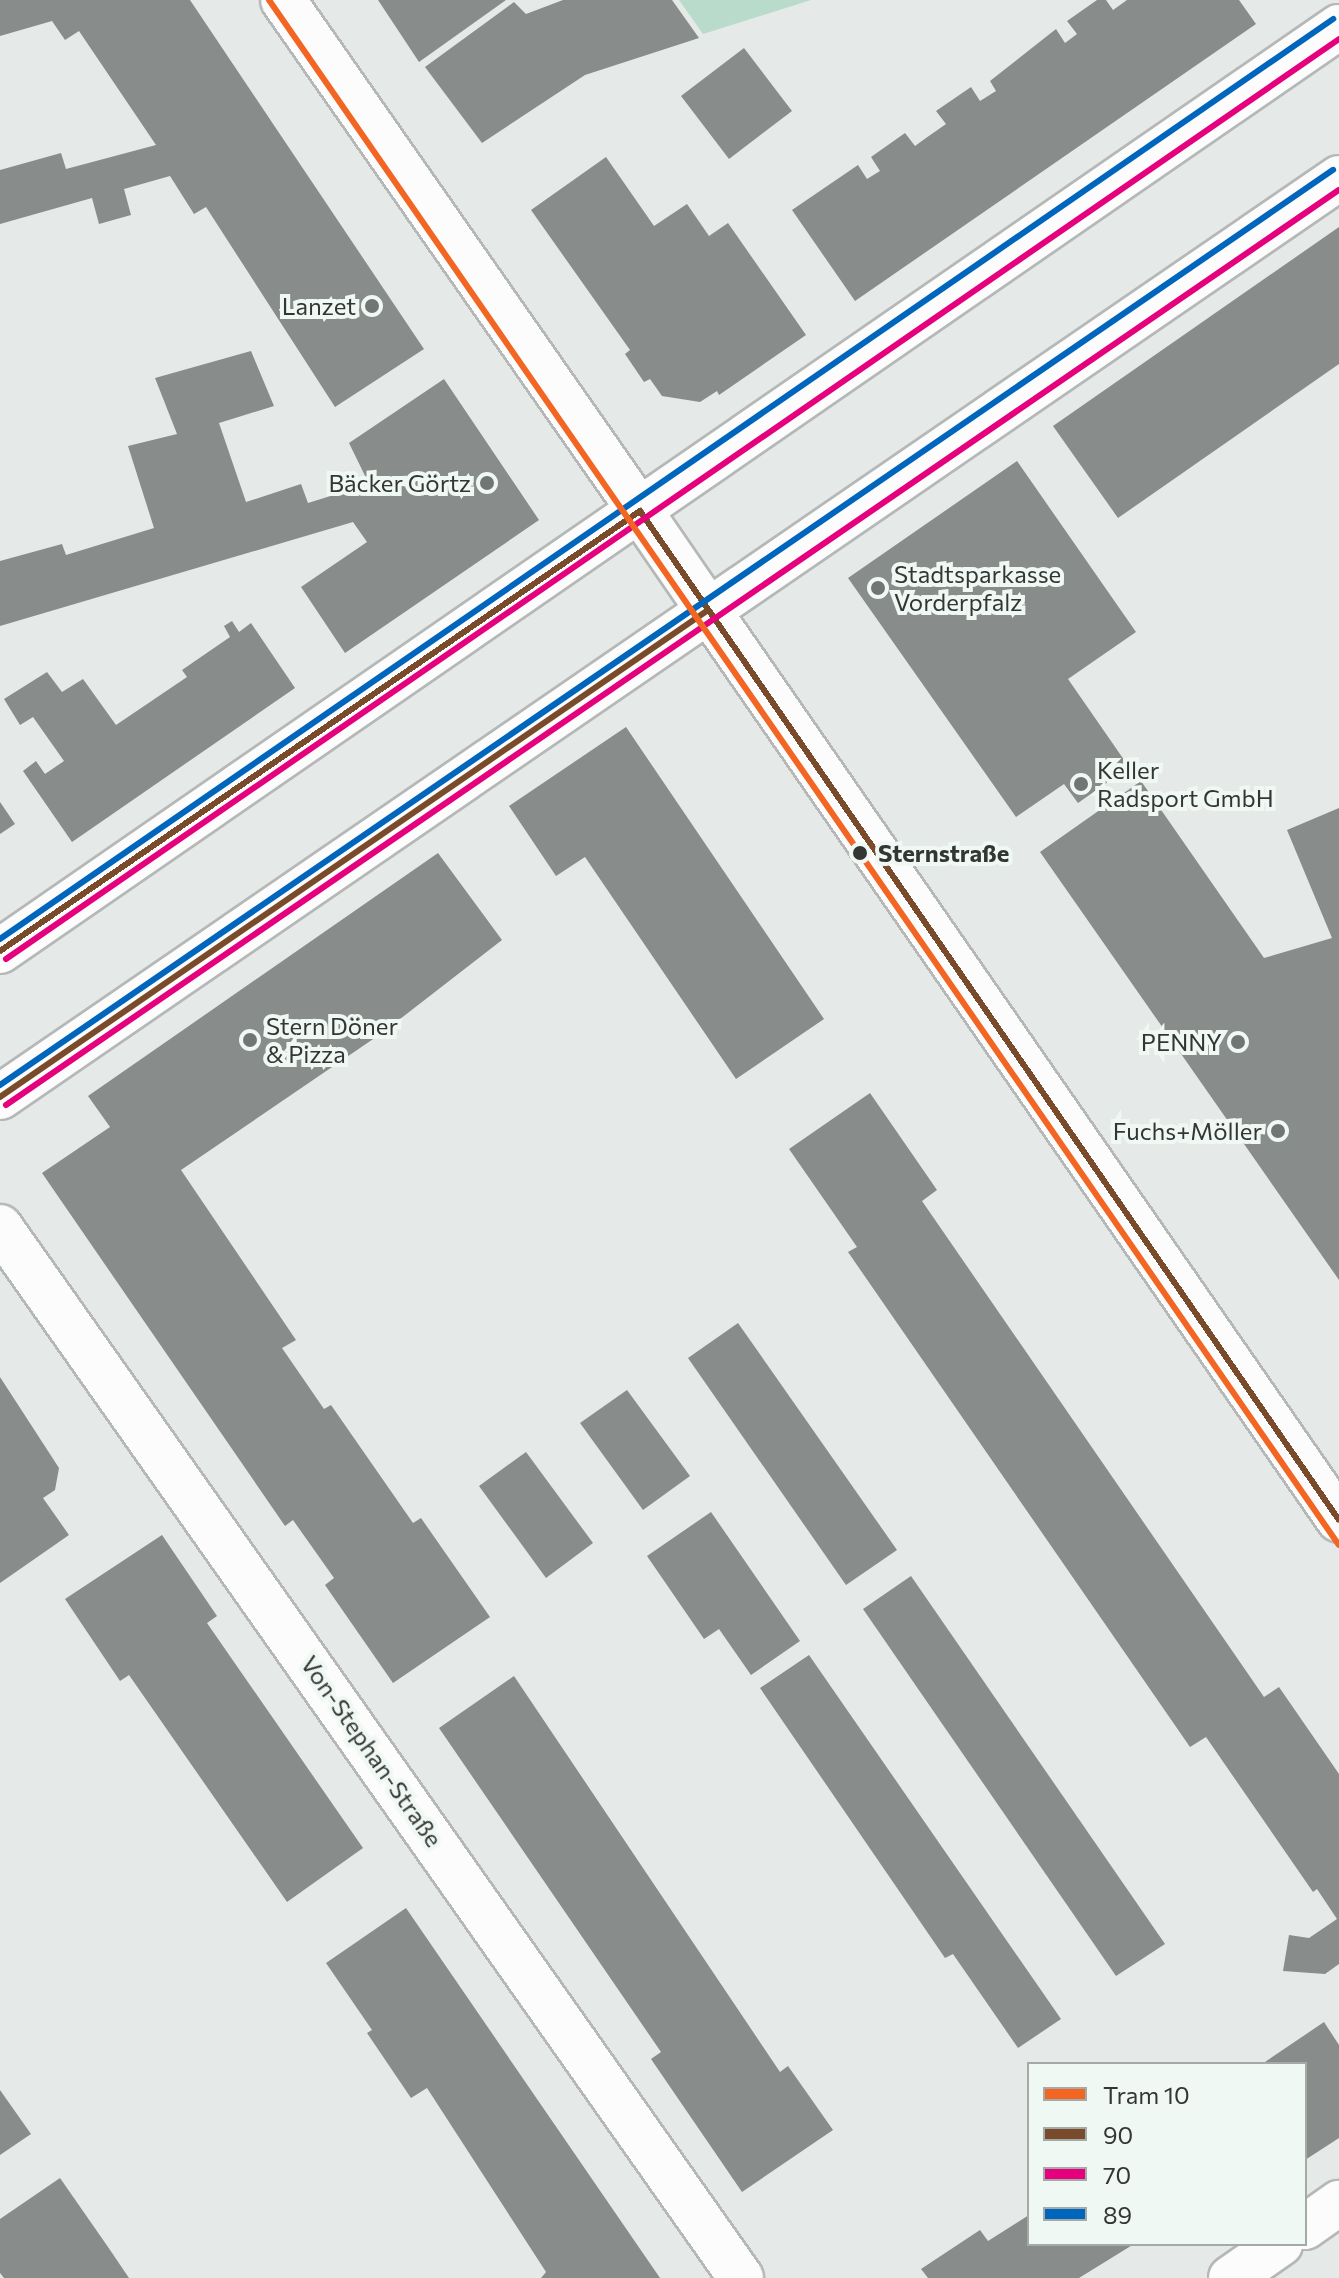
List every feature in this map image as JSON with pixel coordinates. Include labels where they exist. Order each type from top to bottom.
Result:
[{"type":"main road","points":[[283,0],[708,610],[1326,1471],[1339,1520]]},
{"type":"main road","points":[[0,951],[1339,27]]},
{"type":"main road","points":[[0,1097],[1339,178]]},
{"type":"main road","name":"Von-Stephan-Straße","points":[[0,1227],[741,2278]]},
{"type":"main road","points":[[1307,2226],[1339,2203]]},
{"type":"main road","points":[[1231,2278],[1277,2246]]},
{"type":"green space","points":[[679,0],[811,0],[703,34]]},
{"type":"building","points":[[0,0],[190,0],[424,349],[335,407],[206,207],[194,214],[170,176],[124,189],[131,215],[99,224],[92,198],[0,224],[0,170],[61,153],[66,169],[156,145],[79,31],[65,40],[52,21],[0,36]]},
{"type":"building","points":[[378,0],[506,0],[419,62]]},
{"type":"building","points":[[563,0],[672,0],[699,38],[585,75],[482,143],[425,67],[514,2],[526,14]]},
{"type":"building","points":[[1097,0],[1106,0],[1113,10],[1127,0],[1239,0],[1256,24],[855,301],[792,210],[858,165],[867,179],[880,171],[871,157],[905,133],[915,146],[946,124],[936,111],[971,87],[980,101],[996,91],[990,81],[1056,29],[1065,43],[1077,34],[1067,21]]},
{"type":"building","points":[[744,48],[792,111],[729,159],[681,96]]},
{"type":"building","points":[[606,157],[654,226],[687,204],[709,236],[728,223],[806,335],[719,395],[717,391],[700,402],[662,396],[650,379],[644,382],[625,354],[630,350],[531,210]]},
{"type":"building","points":[[1339,227],[1339,364],[1118,518],[1053,426]]},
{"type":"building","points":[[251,351],[274,406],[219,423],[246,502],[301,484],[308,503],[369,484],[349,443],[444,379],[539,520],[345,653],[301,587],[367,542],[353,522],[0,626],[0,561],[62,544],[66,555],[154,528],[128,446],[177,434],[155,378]]},
{"type":"building","points":[[1017,461],[1136,632],[1068,679],[1129,767],[1078,803],[1064,784],[1016,817],[848,578]]},
{"type":"building","points":[[232,621],[239,632],[251,623],[295,688],[72,842],[23,771],[36,761],[45,774],[64,761],[33,717],[20,725],[4,699],[47,672],[62,692],[83,679],[116,725],[187,677],[182,670],[230,637],[224,626]]},
{"type":"building","points":[[626,727],[824,1019],[736,1079],[585,857],[556,876],[509,806]]},
{"type":"building","points":[[1141,781],[1264,958],[1332,938],[1287,830],[1339,808],[1339,1280],[1040,852]]},
{"type":"building","points":[[0,802],[15,824],[0,834]]},
{"type":"building","points":[[438,853],[502,940],[382,1033],[181,1170],[296,1340],[282,1348],[324,1409],[331,1405],[413,1523],[421,1518],[490,1617],[393,1683],[325,1585],[334,1578],[293,1520],[285,1526],[42,1173],[110,1127],[88,1096]]},
{"type":"building","points":[[870,1093],[937,1190],[922,1201],[1264,1697],[1279,1687],[1339,1774],[1339,1964],[1325,1974],[1283,1971],[1289,1935],[1309,1938],[1337,1919],[1317,1889],[1313,1892],[1206,1737],[1190,1747],[848,1252],[857,1247],[789,1149]]},
{"type":"building","points":[[738,1323],[897,1550],[846,1585],[688,1358]]},
{"type":"building","points":[[0,1377],[59,1468],[55,1490],[43,1498],[69,1535],[0,1583]]},
{"type":"building","points":[[627,1390],[690,1476],[643,1510],[580,1423]]},
{"type":"building","points":[[526,1452],[593,1543],[546,1578],[479,1486]]},
{"type":"building","points":[[711,1512],[800,1641],[751,1675],[719,1629],[704,1639],[647,1556]]},
{"type":"building","points":[[162,1535],[217,1616],[207,1623],[363,1848],[287,1902],[129,1675],[120,1681],[65,1599]]},
{"type":"building","points":[[911,1576],[1165,1944],[1116,1976],[863,1609]]},
{"type":"building","points":[[809,1655],[1061,2019],[1018,2048],[953,1954],[945,1958],[760,1688]]},
{"type":"building","points":[[514,1676],[780,2072],[788,2066],[833,2130],[742,2192],[651,2059],[661,2052],[439,1728]]},
{"type":"building","points":[[406,1908],[660,2278],[541,2278],[546,2272],[427,2088],[411,2098],[367,2033],[372,2030],[326,1963]]},
{"type":"building","points":[[1324,2022],[1339,2045],[1339,2138],[1307,2159],[1307,2062],[1265,2062]]},
{"type":"building","points":[[0,2090],[31,2134],[0,2155]]},
{"type":"building","points":[[60,2178],[129,2278],[4,2278],[0,2273],[0,2219]]},
{"type":"building","points":[[1027,2216],[1027,2246],[1131,2246],[1079,2278],[928,2278],[921,2269],[980,2230],[988,2241]]},
{"type":"tram line","name":"10","points":[[269,0],[1339,1545]]},
{"type":"transit line","name":"89","points":[[0,939],[1333,19]]},
{"type":"transit line","name":"70","points":[[6,959],[1339,39]]},
{"type":"transit line","name":"89","points":[[0,1085],[1333,170]]},
{"type":"transit line","name":"70","points":[[6,1105],[1339,190]]},
{"type":"transit line","name":"90","points":[[0,951],[640,511],[1339,1520]]},
{"type":"transit line","name":"90","points":[[0,1097],[708,610]]},
{"type":"place","name":"Lanzet","points":[[372,306]]},
{"type":"place","name":"Bäcker Görtz","points":[[487,483]]},
{"type":"place","name":"Stadtsparkasse Vorderpfalz","points":[[878,588]]},
{"type":"place","name":"Keller Radsport GmbH","points":[[1081,784]]},
{"type":"place","name":"Sternstraße","points":[[860,853]]},
{"type":"place","name":"Stern Döner & Pizza","points":[[250,1040]]},
{"type":"place","name":"PENNY","points":[[1238,1042]]},
{"type":"place","name":"Fuchs+Möller","points":[[1278,1131]]}]
